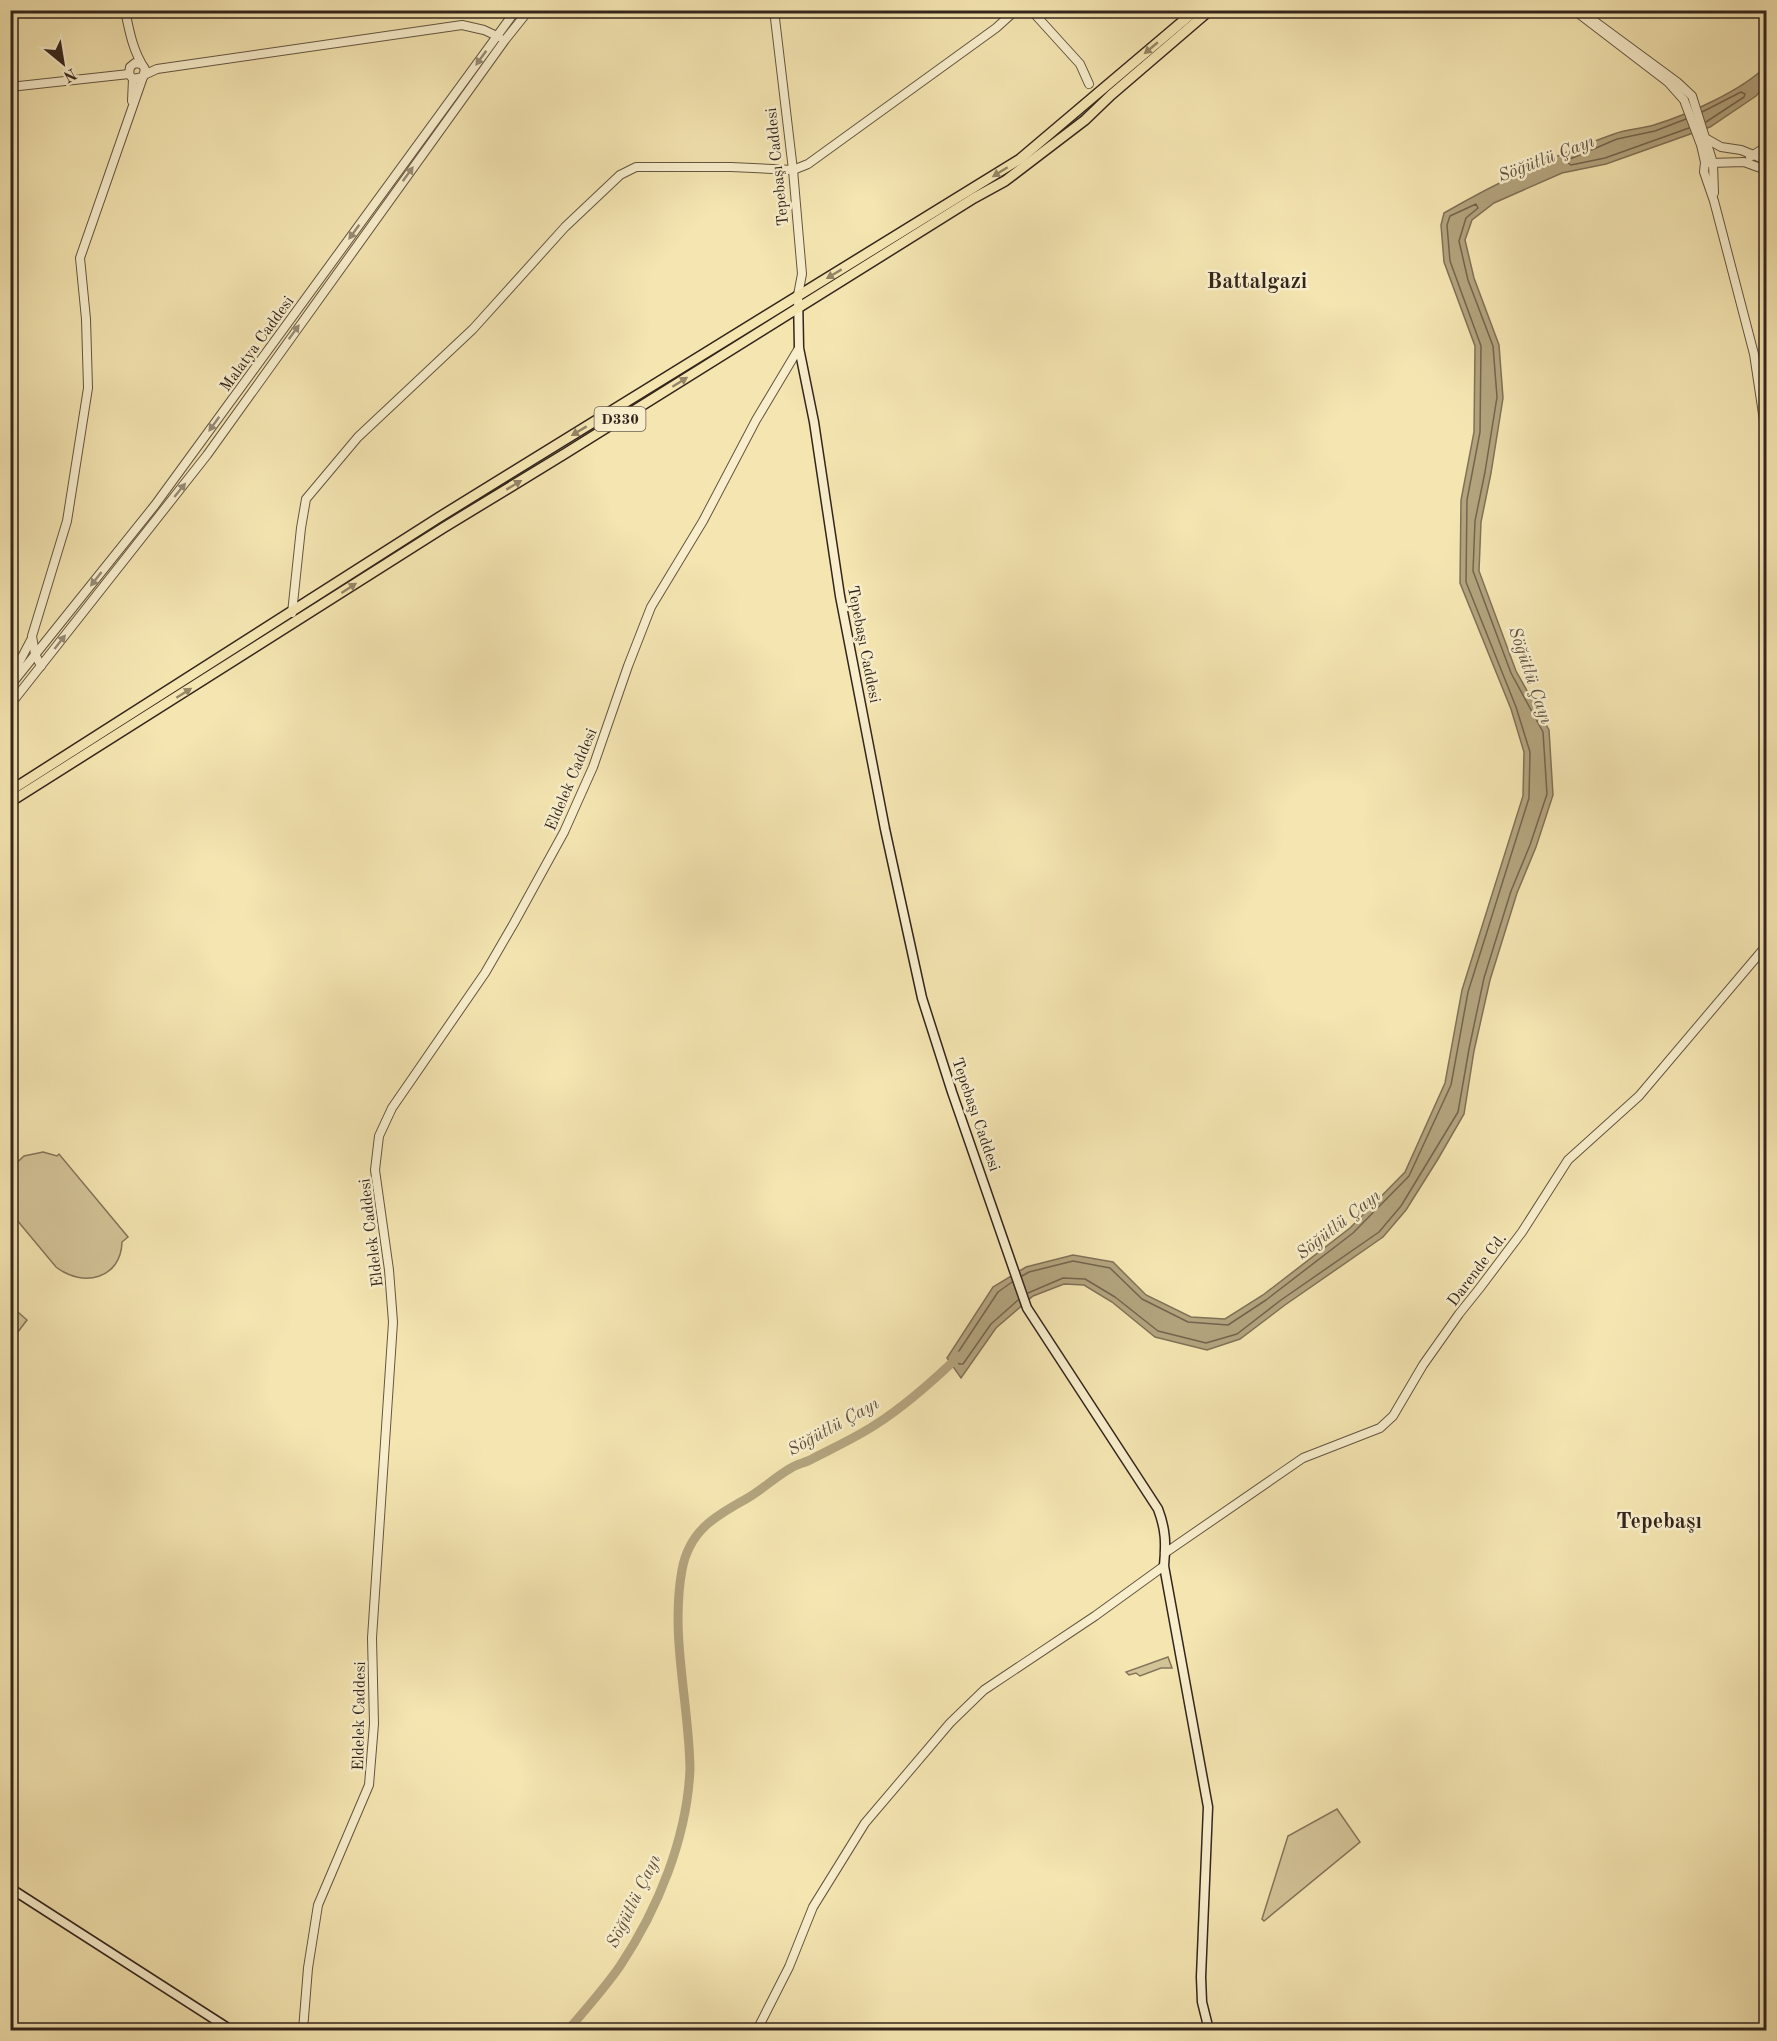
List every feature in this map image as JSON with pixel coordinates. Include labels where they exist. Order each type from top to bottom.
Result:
[{"type":"main road","name":"D330","points":[[10,792],[438,518],[1020,159],[1196,10]]},
{"type":"main road","name":"D330","points":[[10,802],[443,528],[1005,181],[1085,120],[1210,10]]},
{"type":"main road","name":"Tepebaşı Caddesi","points":[[798,295],[799,348],[814,422],[851,655],[885,829],[922,998],[1011,1267],[1027,1308],[1158,1509],[1163,1522],[1167,1545],[1164,1566],[1208,1808],[1201,1977],[1202,2002],[1209,2031]]},
{"type":"main road","points":[[10,1888],[231,2031]]},
{"type":"street","points":[[10,679],[39,619],[67,521],[88,388],[86,320],[80,258],[144,76],[131,39],[125,10]]},
{"type":"street","name":"Malatya Caddesi","points":[[10,686],[155,505],[501,38],[516,10]]},
{"type":"street","points":[[10,705],[207,455],[501,38],[529,10]]},
{"type":"street","name":"Tepebaşı Caddesi","points":[[774,10],[793,170],[802,274],[798,295]]},
{"type":"street","points":[[292,613],[306,499],[358,438],[473,329],[565,227],[620,175],[636,167],[731,167],[793,170],[808,164],[996,28],[1016,10]]},
{"type":"street","points":[[1031,10],[1080,64],[1089,84]]},
{"type":"street","points":[[1574,10],[1688,98]]},
{"type":"street","points":[[1580,10],[1677,82],[1688,98],[1704,142],[1709,163],[1704,172],[1714,201],[1754,354],[1767,434]]},
{"type":"street","points":[[131,71],[136,80],[157,69],[462,25],[484,30],[501,38]]},
{"type":"street","points":[[131,39],[131,112]]},
{"type":"street","points":[[10,87],[114,75],[131,71],[142,65],[157,69]]},
{"type":"street","points":[[1704,142],[1742,150],[1767,160]]},
{"type":"street","points":[[1744,162],[1767,147]]},
{"type":"street","points":[[1709,163],[1744,162],[1767,170]]},
{"type":"street","name":"Eldelek Caddesi","points":[[303,2030],[308,1968],[318,1905],[369,1785],[370,1775],[374,1725],[372,1638],[393,1322],[389,1270],[375,1170],[379,1136],[392,1108],[485,973],[519,916],[564,832],[593,767],[651,607],[703,521],[756,420],[799,348]]},
{"type":"street","points":[[39,619],[41,666]]},
{"type":"street","points":[[32,636],[35,654],[41,666]]},
{"type":"street","name":"Darende Cd.","points":[[1165,1553],[1296,1462],[1328,1447],[1380,1428],[1393,1416],[1423,1365],[1522,1232],[1568,1160],[1639,1096],[1767,946]]},
{"type":"street","points":[[757,2031],[789,1967],[813,1907],[865,1823],[922,1754],[984,1690],[1095,1616],[1164,1566]]},
{"type":"shaded area","points":[[43,1152],[57,1156],[59,1154],[128,1237],[122,1242],[120,1255],[108,1272],[88,1278],[78,1277],[56,1267],[11,1213],[11,1168],[24,1156]]},
{"type":"shaded area","points":[[11,1306],[27,1320],[11,1341]]},
{"type":"shaded area","points":[[1168,1657],[1172,1668],[1161,1668],[1140,1676],[1136,1673],[1129,1675],[1126,1672]]},
{"type":"shaded area","points":[[1337,1809],[1360,1842],[1264,1921],[1262,1919],[1288,1836]]},
{"type":"water","points":[[1766,66],[1766,84],[1756,96],[1710,127],[1606,164],[1562,173],[1494,203],[1472,220],[1465,240],[1474,278],[1499,345],[1503,398],[1481,522],[1479,571],[1516,671],[1549,730],[1553,795],[1536,847],[1517,893],[1490,980],[1474,1051],[1464,1114],[1438,1159],[1406,1210],[1383,1237],[1240,1339],[1207,1350],[1155,1337],[1112,1302],[1084,1285],[1064,1284],[1033,1296],[996,1328],[961,1378],[947,1358],[993,1287],[1026,1267],[1073,1255],[1113,1262],[1146,1295],[1191,1317],[1225,1319],[1263,1295],[1350,1228],[1405,1172],[1445,1083],[1462,990],[1523,796],[1524,752],[1511,709],[1460,583],[1461,500],[1474,432],[1475,346],[1444,262],[1441,225],[1444,213],[1549,160],[1619,132],[1654,125],[1698,108],[1729,93]]},
{"type":"waterway","name":"Söğütlü Çayı","points":[[568,2030],[595,1999],[634,1944],[658,1897],[677,1847],[688,1795],[690,1769],[679,1644],[679,1595],[685,1556],[691,1545],[697,1535],[714,1519],[785,1472],[852,1439],[886,1418],[959,1356]]},
{"type":"district","name":"Battalgazi","points":[[1257,280]]},
{"type":"district","name":"Tepebaşı","points":[[1659,1520]]}]
